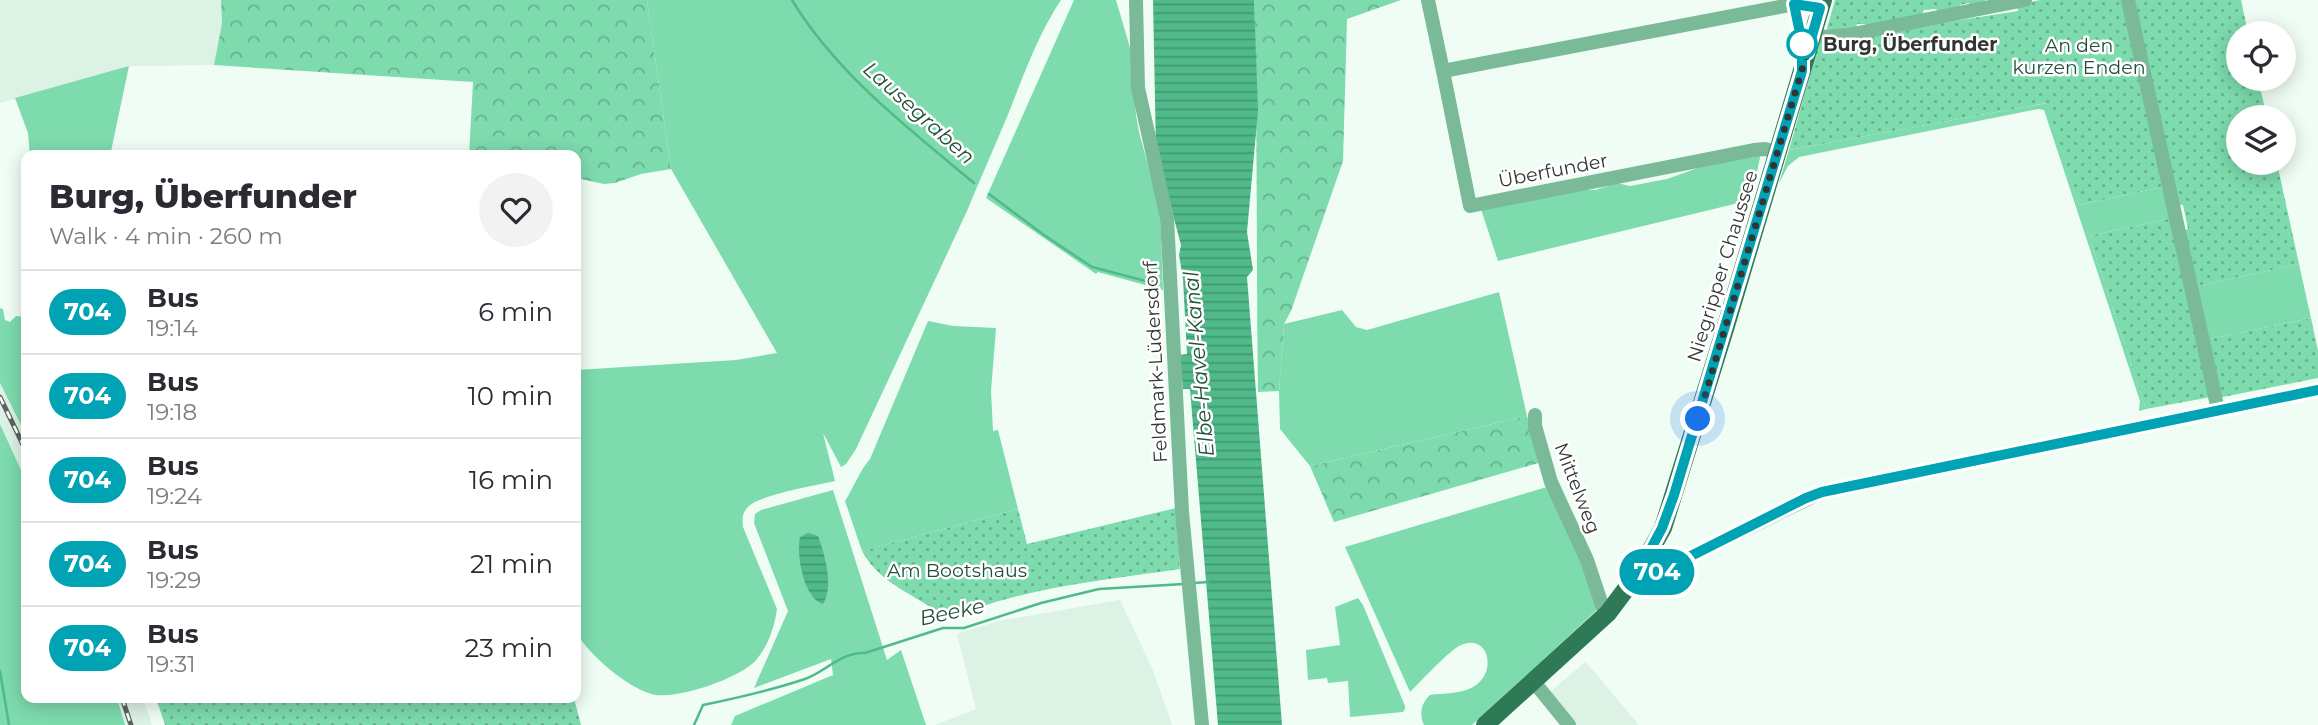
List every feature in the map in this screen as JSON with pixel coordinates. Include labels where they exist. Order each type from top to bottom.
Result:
[{"type":"main road","name":"Niegripper Chaussee","points":[[1485,725],[1608,613],[1638,573],[1662,528],[1822,4]]},
{"type":"street","name":"Feldmark-Lüdersdorf","points":[[1136,0],[1137,71],[1141,107],[1167,218],[1182,512],[1202,725]]},
{"type":"street","name":"Überfunder","points":[[1428,0],[1470,206],[1755,150],[1778,152]]},
{"type":"street","points":[[1813,34],[1826,37],[1848,35],[2025,0]]},
{"type":"street","points":[[2128,0],[2218,410]]},
{"type":"street","points":[[1443,71],[1794,4],[1822,4]]},
{"type":"street","points":[[1638,573],[1649,574],[1667,568],[1822,492],[2318,390]]},
{"type":"street","name":"Mittelweg","points":[[1535,415],[1535,426],[1551,482],[1587,560],[1602,605],[1608,613]]},
{"type":"street","points":[[1534,682],[1569,725]]},
{"type":"shaded area","points":[[0,0],[221,0],[222,23],[214,65],[129,66],[0,103]]},
{"type":"shaded area","points":[[0,383],[21,425],[21,470],[0,424]]},
{"type":"shaded area","points":[[1120,600],[1152,668],[1172,725],[935,725],[976,709],[957,634],[998,621]]},
{"type":"shaded area","points":[[1585,662],[1639,725],[1574,725],[1549,693]]},
{"type":"shaded area","points":[[118,703],[145,703],[152,725],[125,725]]},
{"type":"green space","points":[[221,0],[647,0],[671,169],[604,184],[581,179],[581,150],[469,150],[473,82],[214,65],[222,23]]},
{"type":"green space","points":[[647,0],[1061,0],[1038,42],[967,211],[856,449],[841,467],[823,433],[835,481],[765,498],[749,506],[744,513],[743,527],[777,609],[773,628],[764,648],[749,666],[723,680],[691,691],[662,695],[641,690],[619,677],[581,640],[581,370],[736,360],[777,353],[671,169]]},
{"type":"green space","points":[[1074,0],[1116,0],[1131,51],[1139,132],[1160,209],[1163,290],[1098,272],[1096,274],[986,198]]},
{"type":"green space","points":[[1254,0],[1401,0],[1347,19],[1343,161],[1291,311],[1284,324],[1279,391],[1258,392],[1256,98]]},
{"type":"green space","name":"An den kurzen Enden","points":[[1835,0],[1985,0],[1986,4],[1971,8],[1969,3],[1960,5],[1955,10],[1939,12],[1936,9],[1924,10],[1921,17],[1867,27],[1865,24],[1857,24],[1855,30],[1826,32]]},
{"type":"green space","name":"An den kurzen Enden","points":[[2040,0],[2125,0],[2162,187],[2079,205],[2046,103],[1789,150],[1819,42],[2018,11],[2017,5]]},
{"type":"green space","name":"An den kurzen Enden","points":[[2131,0],[2241,0],[2245,21],[2226,21],[2226,91],[2261,91],[2264,105],[2226,105],[2226,175],[2280,175],[2299,264],[2193,287],[2185,230],[2188,229],[2183,205],[2177,205]]},
{"type":"green space","points":[[129,66],[111,150],[29,150],[28,133],[15,98]]},
{"type":"green space","points":[[2047,103],[2079,205],[2162,187],[2172,218],[2089,236],[2146,409],[2139,411],[2140,401],[2044,110],[2038,109],[1799,157],[1788,166],[1779,183],[1789,150]]},
{"type":"green space","points":[[1761,153],[1751,200],[1498,261],[1481,209],[1579,190],[1595,190],[1617,183],[1630,186],[1667,179],[1709,164]]},
{"type":"green space","points":[[2172,218],[2211,397],[2146,409],[2089,236]]},
{"type":"green space","points":[[2299,264],[2311,318],[2205,340],[2193,287]]},
{"type":"green space","points":[[1499,292],[1527,416],[1310,466],[1280,429],[1279,391],[1284,324],[1342,310],[1356,327],[1367,330]]},
{"type":"green space","points":[[0,308],[3,309],[5,320],[10,322],[16,316],[21,316],[21,425],[0,383]]},
{"type":"green space","points":[[2311,318],[2318,351],[2318,378],[2218,398],[2205,340]]},
{"type":"green space","points":[[928,321],[953,326],[996,328],[991,391],[993,431],[998,430],[1018,509],[862,551],[845,501],[870,459]]},
{"type":"green space","points":[[1527,416],[1542,462],[1334,522],[1310,466]]},
{"type":"green space","points":[[0,424],[21,470],[21,703],[118,703],[125,725],[0,725]]},
{"type":"green space","points":[[1547,487],[1575,541],[1598,609],[1472,725],[1424,725],[1422,709],[1427,698],[1430,695],[1458,692],[1473,687],[1486,672],[1487,655],[1477,644],[1459,646],[1410,692],[1345,547]]},
{"type":"green space","points":[[833,490],[887,660],[901,650],[926,725],[731,725],[735,716],[833,675],[831,659],[754,688],[788,611],[754,523],[755,514]]},
{"type":"green space","name":"Am Bootshaus","points":[[1176,508],[1180,569],[1044,590],[999,601],[948,619],[889,581],[862,551],[1018,509],[1027,544]]},
{"type":"green space","points":[[1358,598],[1405,706],[1403,712],[1350,717],[1348,681],[1328,683],[1327,678],[1308,680],[1306,650],[1340,645],[1335,607]]},
{"type":"green space","points":[[158,703],[575,703],[581,725],[165,725]]},
{"type":"water","name":"Elbe-Havel-Kanal","points":[[1153,0],[1254,0],[1258,111],[1247,232],[1253,270],[1247,277],[1282,725],[1218,725],[1190,389],[1183,389],[1180,355],[1187,354],[1179,255],[1181,245],[1156,151]]},
{"type":"water","points":[[808,533],[818,536],[826,561],[828,588],[823,604],[811,594],[803,575],[799,545],[800,537]]},
{"type":"waterway","name":"Lausegraben","points":[[792,0],[810,27],[852,76],[900,121],[974,183]]},
{"type":"waterway","name":"Lausegraben","points":[[989,194],[1092,267],[1157,284]]},
{"type":"waterway","name":"Beeke","points":[[1194,583],[1208,582]]},
{"type":"waterway","name":"Beeke","points":[[694,725],[703,705],[805,679],[848,656],[943,628],[964,628],[1041,603],[1099,589],[1184,584]]},
{"type":"waterway","points":[[0,671],[9,725]]},
{"type":"railway","points":[[0,397],[21,441]]},
{"type":"railway","points":[[124,703],[131,725]]},
{"type":"bus line","name":"704","points":[[1807,53],[1820,8],[1794,4],[1802,43],[1802,71],[1674,495],[1662,528],[1638,573],[1644,575],[1667,568],[1822,492],[2318,390]]},
{"type":"place","name":"Burg, Überfunder","points":[[1802,44]]},
{"type":"route","points":[[1698,419],[1807,53],[1802,44]]}]
